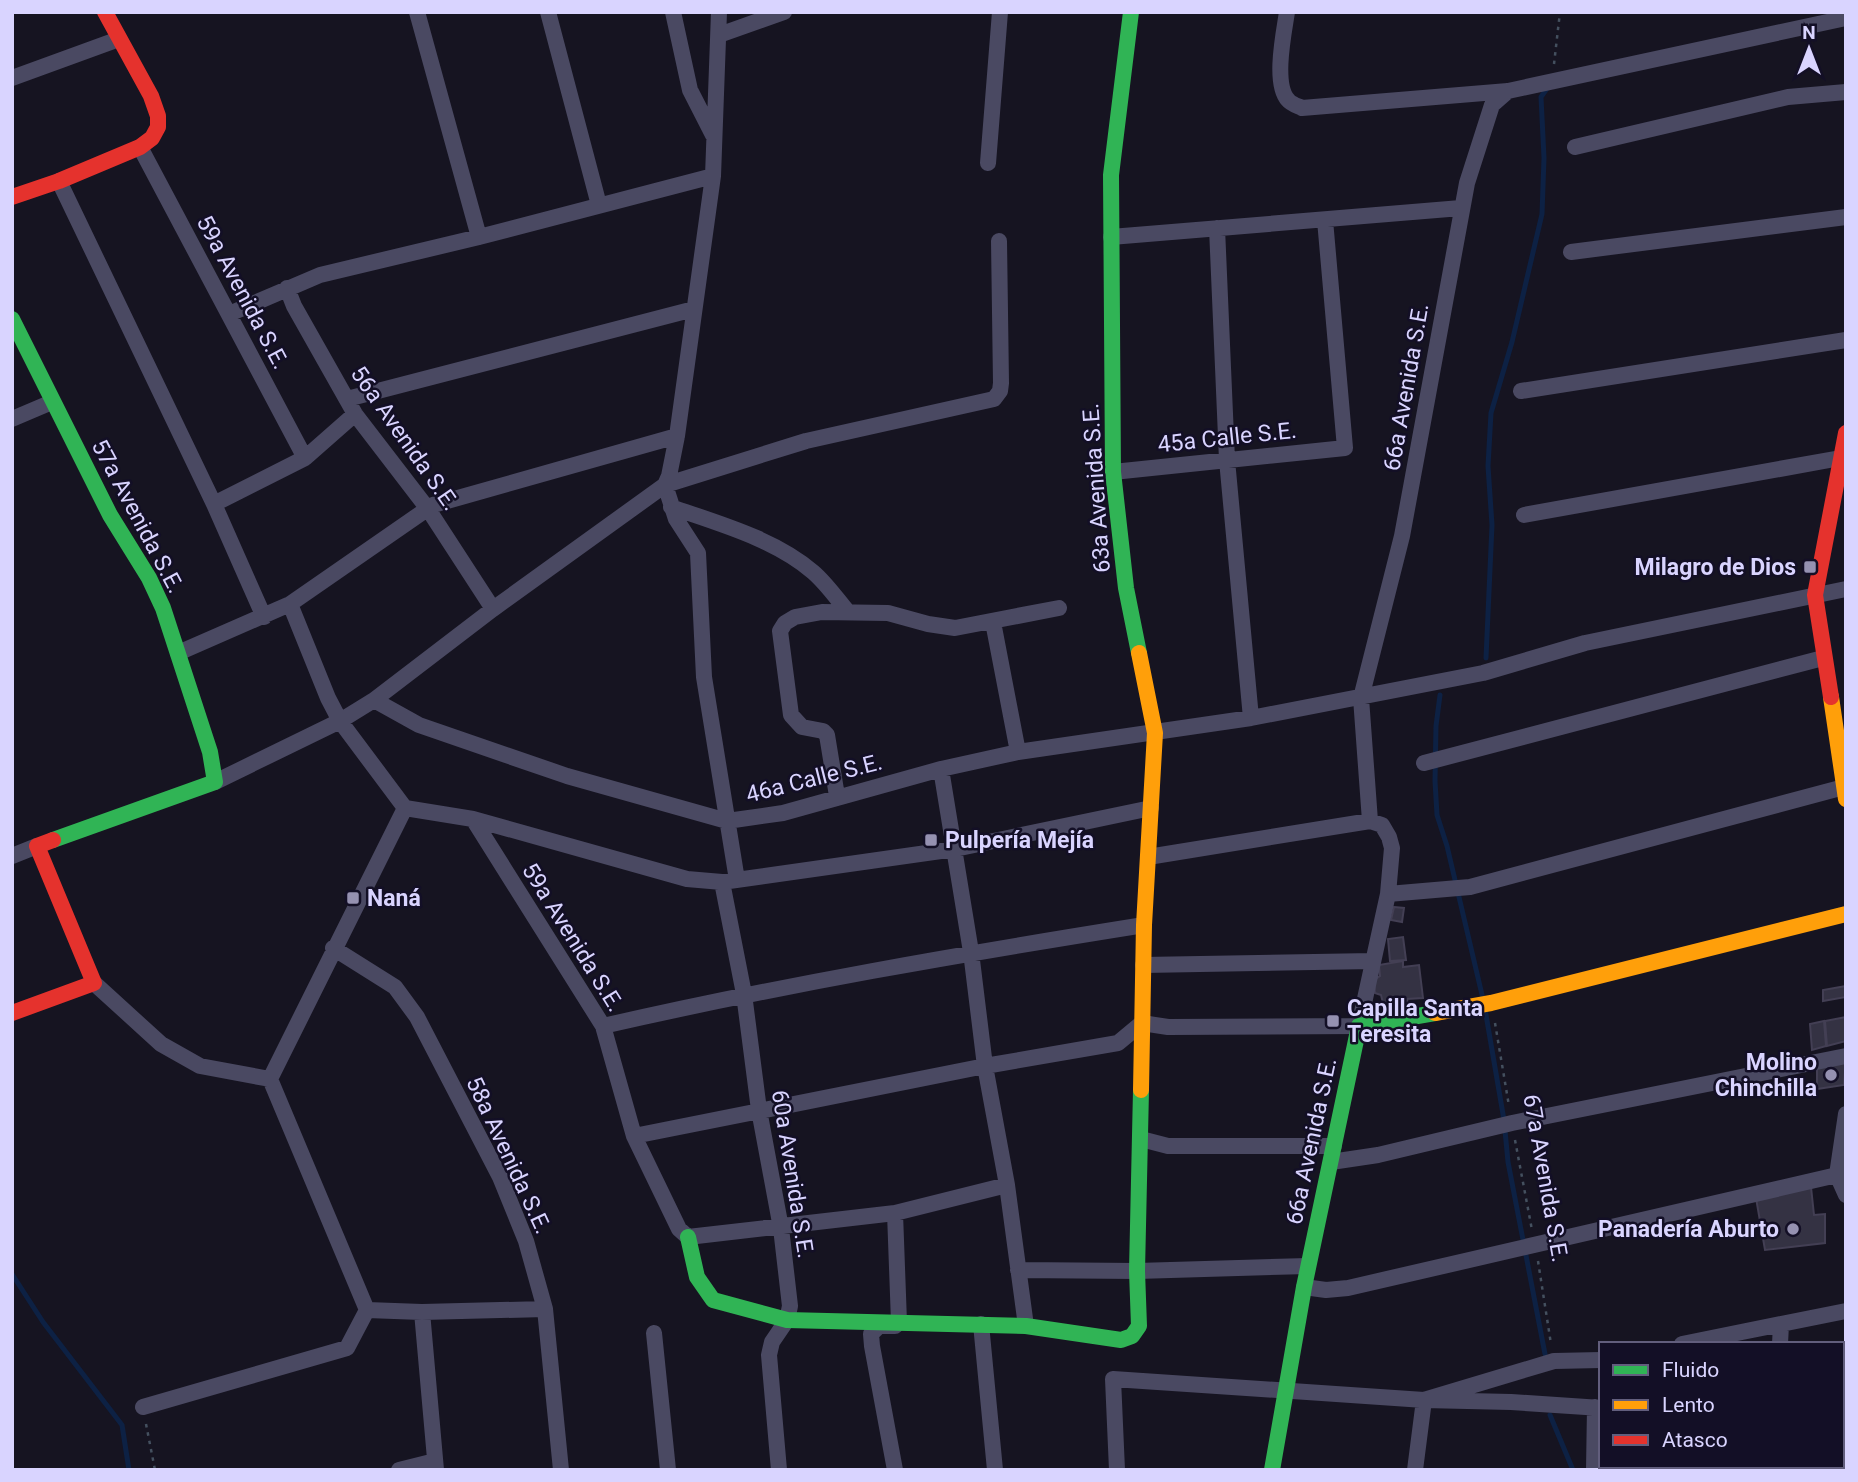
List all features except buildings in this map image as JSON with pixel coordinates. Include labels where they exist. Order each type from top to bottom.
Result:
[{"type":"street","points":[[12,197],[59,181],[140,147],[152,138],[158,127],[158,116],[151,96],[105,12]]},
{"type":"street","points":[[417,12],[479,237]]},
{"type":"street","points":[[548,12],[599,205]]},
{"type":"street","points":[[673,12],[690,90],[714,137]]},
{"type":"street","points":[[664,485],[670,476],[677,436],[713,176],[719,12]]},
{"type":"street","points":[[719,35],[784,12]]},
{"type":"street","points":[[988,163],[1000,12]]},
{"type":"street","name":"63a Avenida S.E.","points":[[1131,12],[1111,175],[1113,472],[1126,588],[1155,733],[1151,808]]},
{"type":"street","points":[[1287,12],[1281,76],[1284,93],[1289,101],[1302,108],[1508,91],[1846,18]]},
{"type":"street","points":[[12,78],[119,39]]},
{"type":"street","name":"66a Avenida S.E.","points":[[1272,1470],[1308,1266],[1388,894],[1392,848],[1389,837],[1376,823],[1361,698],[1402,536],[1461,208],[1492,105],[1508,91]]},
{"type":"street","points":[[1575,147],[1788,97],[1846,92]]},
{"type":"street","name":"59a Avenida S.E.","points":[[140,147],[305,458]]},
{"type":"street","points":[[229,314],[320,275],[713,176]]},
{"type":"street","points":[[59,181],[214,504],[264,617]]},
{"type":"street","points":[[1111,237],[1461,208]]},
{"type":"street","points":[[1570,253],[1846,217]]},
{"type":"street","name":"45a Calle S.E.","points":[[1113,472],[1345,448],[1325,219]]},
{"type":"street","points":[[1217,228],[1227,460],[1251,718]]},
{"type":"street","points":[[12,856],[215,782],[340,721],[374,700],[493,609],[664,485],[806,441],[881,426],[994,398],[1001,383],[999,241]]},
{"type":"street","name":"56a Avenida S.E.","points":[[287,288],[294,306],[355,414],[428,509],[493,609]]},
{"type":"street","points":[[347,399],[694,309]]},
{"type":"street","name":"57a Avenida S.E.","points":[[12,319],[110,515],[149,578],[163,608],[210,752],[215,782]]},
{"type":"street","points":[[1521,391],[1846,340]]},
{"type":"street","points":[[12,419],[52,402]]},
{"type":"street","points":[[214,504],[305,458],[355,414]]},
{"type":"street","points":[[1388,894],[1470,887],[1845,793],[1838,701],[1823,658],[1815,595],[1846,433]]},
{"type":"street","points":[[178,653],[290,604],[433,505],[677,436]]},
{"type":"street","points":[[1524,515],[1843,457]]},
{"type":"street","name":"60a Avenida S.E.","points":[[664,485],[676,519],[698,553],[704,677],[727,821],[730,881],[758,1110],[781,1228],[790,1306],[787,1320],[772,1342],[769,1355],[779,1470]]},
{"type":"street","points":[[671,507],[738,530],[782,552],[813,572],[848,612]]},
{"type":"street","name":"46a Calle S.E.","points":[[374,700],[419,725],[542,768],[727,821],[783,813],[941,769],[1018,752],[1251,718],[1483,673],[1585,643],[1846,589]]},
{"type":"street","points":[[290,604],[340,721],[405,808],[473,818],[687,879],[730,881],[955,849],[1151,808],[1143,965],[1137,1271],[1139,1326],[1132,1336],[1121,1340],[1026,1326],[787,1320],[713,1300],[697,1277],[688,1237],[895,1213],[1007,1185]]},
{"type":"street","points":[[837,796],[827,735],[822,731],[802,727],[791,715],[780,631],[795,617],[822,612],[888,613],[955,628],[1059,608]]},
{"type":"street","points":[[993,622],[1018,752]]},
{"type":"street","points":[[1424,764],[1823,658]]},
{"type":"street","points":[[941,769],[971,952],[985,1066],[1007,1185],[1026,1326]]},
{"type":"street","points":[[367,1310],[270,1079],[405,808]]},
{"type":"street","name":"59a Avenida S.E.","points":[[473,818],[603,1026],[634,1136],[678,1229],[688,1237]]},
{"type":"street","points":[[1149,857],[1376,823]]},
{"type":"street","points":[[37,846],[94,983],[160,1044],[200,1066],[270,1079]]},
{"type":"street","points":[[634,1136],[985,1066],[1118,1043],[1142,1023],[1168,1027],[1359,1026],[1491,1003],[1846,914]]},
{"type":"street","points":[[603,1026],[744,994],[971,952],[1144,925]]},
{"type":"street","name":"58a Avenida S.E.","points":[[333,948],[395,987],[417,1017],[500,1177],[526,1241],[545,1309],[561,1470]]},
{"type":"street","points":[[1143,965],[1373,961]]},
{"type":"street","points":[[12,1013],[94,983]]},
{"type":"street","points":[[1141,1139],[1168,1146],[1378,1155],[1512,1124],[1846,1056]]},
{"type":"street","points":[[1846,1114],[1837,1175],[1846,1195]]},
{"type":"street","points":[[1304,1287],[1348,1289],[1837,1175]]},
{"type":"street","points":[[895,1213],[900,1322]]},
{"type":"street","points":[[1018,1270],[1137,1271],[1308,1266]]},
{"type":"street","points":[[367,1310],[422,1312],[545,1309]]},
{"type":"street","points":[[143,1407],[347,1348],[367,1310]]},
{"type":"street","points":[[1692,1342],[1846,1311]]},
{"type":"street","points":[[399,1470],[436,1465],[422,1312]]},
{"type":"street","points":[[895,1470],[872,1334],[879,1326],[895,1326],[900,1322]]},
{"type":"street","points":[[981,1324],[995,1470]]},
{"type":"street","points":[[1780,1342],[1781,1324]]},
{"type":"street","points":[[654,1333],[668,1470]]},
{"type":"street","points":[[1424,1400],[1554,1361],[1599,1360]]},
{"type":"street","points":[[1118,1470],[1113,1379],[1424,1400],[1598,1408],[1594,1470]]},
{"type":"street","points":[[1415,1470],[1424,1400]]},
{"type":"path","points":[[1552,82],[1560,12]]},
{"type":"path","name":"67a Avenida S.E.","points":[[1491,1003],[1554,1361]]},
{"type":"path","points":[[143,1407],[155,1470]]},
{"type":"waterway","points":[[1486,658],[1492,525],[1488,466],[1491,413],[1512,342],[1542,214],[1544,158],[1541,97],[1548,87]]},
{"type":"waterway","points":[[1440,695],[1436,726],[1437,815],[1447,846],[1483,999]]},
{"type":"waterway","points":[[1485,1009],[1504,1120],[1508,1162],[1545,1354]]},
{"type":"waterway","points":[[12,1274],[43,1322],[122,1425],[129,1470]]},
{"type":"waterway","points":[[1550,1415],[1573,1470]]},
{"type":"traffic: fast","points":[[1131,12],[1111,175],[1113,472],[1126,588],[1139,653]]},
{"type":"traffic: fast","points":[[12,319],[110,515],[149,578],[163,608],[210,752],[215,782],[53,840]]},
{"type":"traffic: fast","points":[[1272,1470],[1304,1287],[1359,1026],[1435,1013]]},
{"type":"traffic: fast","points":[[688,1237],[697,1277],[713,1300],[787,1320],[1026,1326],[1121,1340],[1132,1336],[1139,1326],[1137,1271],[1141,1090]]},
{"type":"traffic: slow","points":[[1139,653],[1155,733],[1144,925],[1141,1090]]},
{"type":"traffic: slow","points":[[1831,697],[1846,799]]},
{"type":"traffic: slow","points":[[1435,1013],[1491,1003],[1846,914]]},
{"type":"traffic: jam","points":[[12,197],[59,181],[140,147],[152,138],[158,127],[158,116],[151,96],[105,12]]},
{"type":"traffic: jam","points":[[1831,697],[1815,595],[1846,433]]},
{"type":"traffic: jam","points":[[12,1013],[94,983],[37,846],[53,840]]},
{"type":"place","name":"Milagro de Dios","points":[[1810,567]]},
{"type":"place","name":"Pulpería Mejía","points":[[931,840]]},
{"type":"place","name":"Naná","points":[[353,898]]},
{"type":"place","name":"Capilla Santa Teresita","points":[[1333,1021]]},
{"type":"place","name":"Molino Chinchilla","points":[[1831,1075]]},
{"type":"place","name":"Panadería Aburto","points":[[1793,1229]]}]
